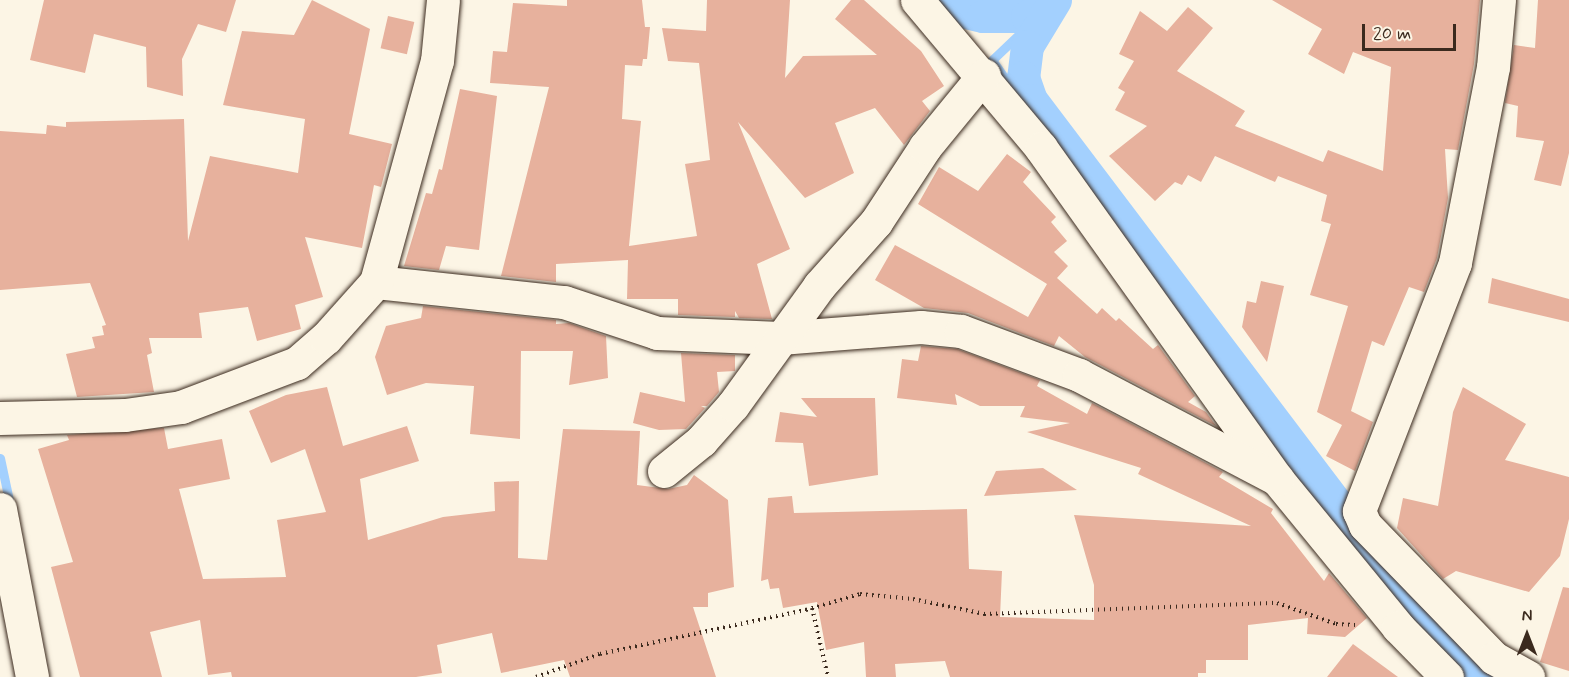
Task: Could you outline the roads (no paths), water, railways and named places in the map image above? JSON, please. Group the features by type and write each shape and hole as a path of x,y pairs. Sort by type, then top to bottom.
{"street":[{"path":"0,418 126,415 181,407 297,363 376,282 437,62 443,0"},
{"path":"918,0 984,75 1041,148 1277,478 1398,627 1447,677"},
{"path":"1499,0 1493,67 1455,264 1359,511 1365,525 1494,658 1528,677"},
{"path":"664,471 701,441 733,405 819,286 876,222 925,147 984,75"},
{"path":"376,282 564,302 657,333 780,338 921,327 961,331 1079,375 1277,478"},
{"path":"0,509 32,677"}],"waterway":[{"path":"941,0 948,8 983,16 1027,16 1049,6"},
{"path":"1055,0 1027,46 1023,77 1031,100 1413,605 1482,677"},
{"path":"1018,97 992,60 1049,6"},
{"path":"1210,357 1346,535 1472,677"},
{"path":"0,458 10,505"}]}
